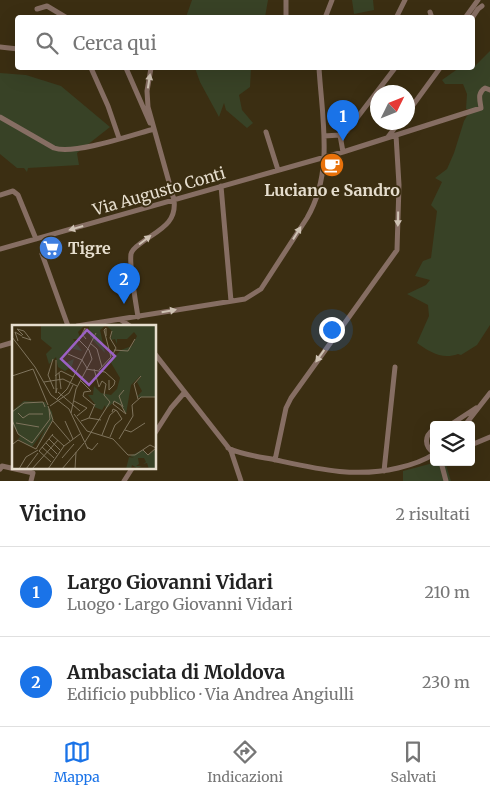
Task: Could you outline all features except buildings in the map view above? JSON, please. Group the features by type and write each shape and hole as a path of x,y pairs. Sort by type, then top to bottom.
{"street":[{"path":"286,0 286,15"},
{"path":"326,15 332,0"},
{"path":"398,15 405,0"},
{"path":"467,15 478,0"},
{"path":"37,10 47,6 62,15"},
{"path":"474,15 482,6"},
{"path":"0,47 15,49"},
{"path":"92,70 108,106 119,138"},
{"path":"127,70 144,114 154,129"},
{"path":"138,316 131,262 132,252 170,221 174,212 174,200 147,103 151,70"},
{"path":"84,325 248,298 264,286 314,206 320,187 325,156 319,70"},
{"path":"324,136 345,133 394,70"},
{"path":"415,102 439,70"},
{"path":"340,135 343,152 482,108 479,97 480,93 484,89 490,90"},
{"path":"0,117 59,149 91,146 154,129"},
{"path":"388,137 394,130"},
{"path":"266,132 278,170"},
{"path":"275,460 286,408 291,398 397,250 398,185 396,135"},
{"name":"Via Augusto Conti","path":"0,249 343,152"},
{"path":"221,186 231,301"},
{"path":"0,195 13,192 16,194 36,239"},
{"path":"42,254 68,325"},
{"path":"121,320 128,325"},
{"path":"156,355 228,448 234,457 241,481"},
{"path":"384,471 395,367"},
{"path":"156,431 171,408 184,393"},
{"path":"468,421 490,393"},
{"path":"456,421 482,403"},
{"path":"430,432 426,441 430,450"},
{"path":"475,443 490,437"},
{"path":"228,448 236,452 341,473 384,471 422,462 430,457"},
{"path":"441,466 446,481"},
{"path":"1,467 33,473 31,481"},
{"path":"124,481 132,468"}],"green space":[{"path":"192,0 268,0 265,15 187,15"},
{"path":"352,0 373,0 374,10 354,14"},
{"path":"490,51 490,325 477,345 461,355 441,356 417,343 429,316 428,305 407,294 426,285 430,280 415,276 423,261 431,258 437,211 431,205 442,182 435,178 447,169 464,121 471,109 466,109 467,94 463,84 445,84 442,80 456,70 475,70 475,66"},
{"path":"196,70 251,70 250,87 239,95 242,110 253,123 247,128 226,110 224,103 219,117"},
{"path":"0,73 26,75 61,86 110,127 77,153 79,165 28,168 27,172 24,168 17,168 0,154"},
{"path":"430,464 430,466 446,466 451,481 403,481 403,471"}],"place":[{"name":"Largo Giovanni Vidari","path":"343,141"},
{"name":"Luciano e Sandro","path":"332,165"},
{"name":"Tigre","path":"51,248"},
{"name":"Ambasciata di Moldova","path":"124,304"}]}
